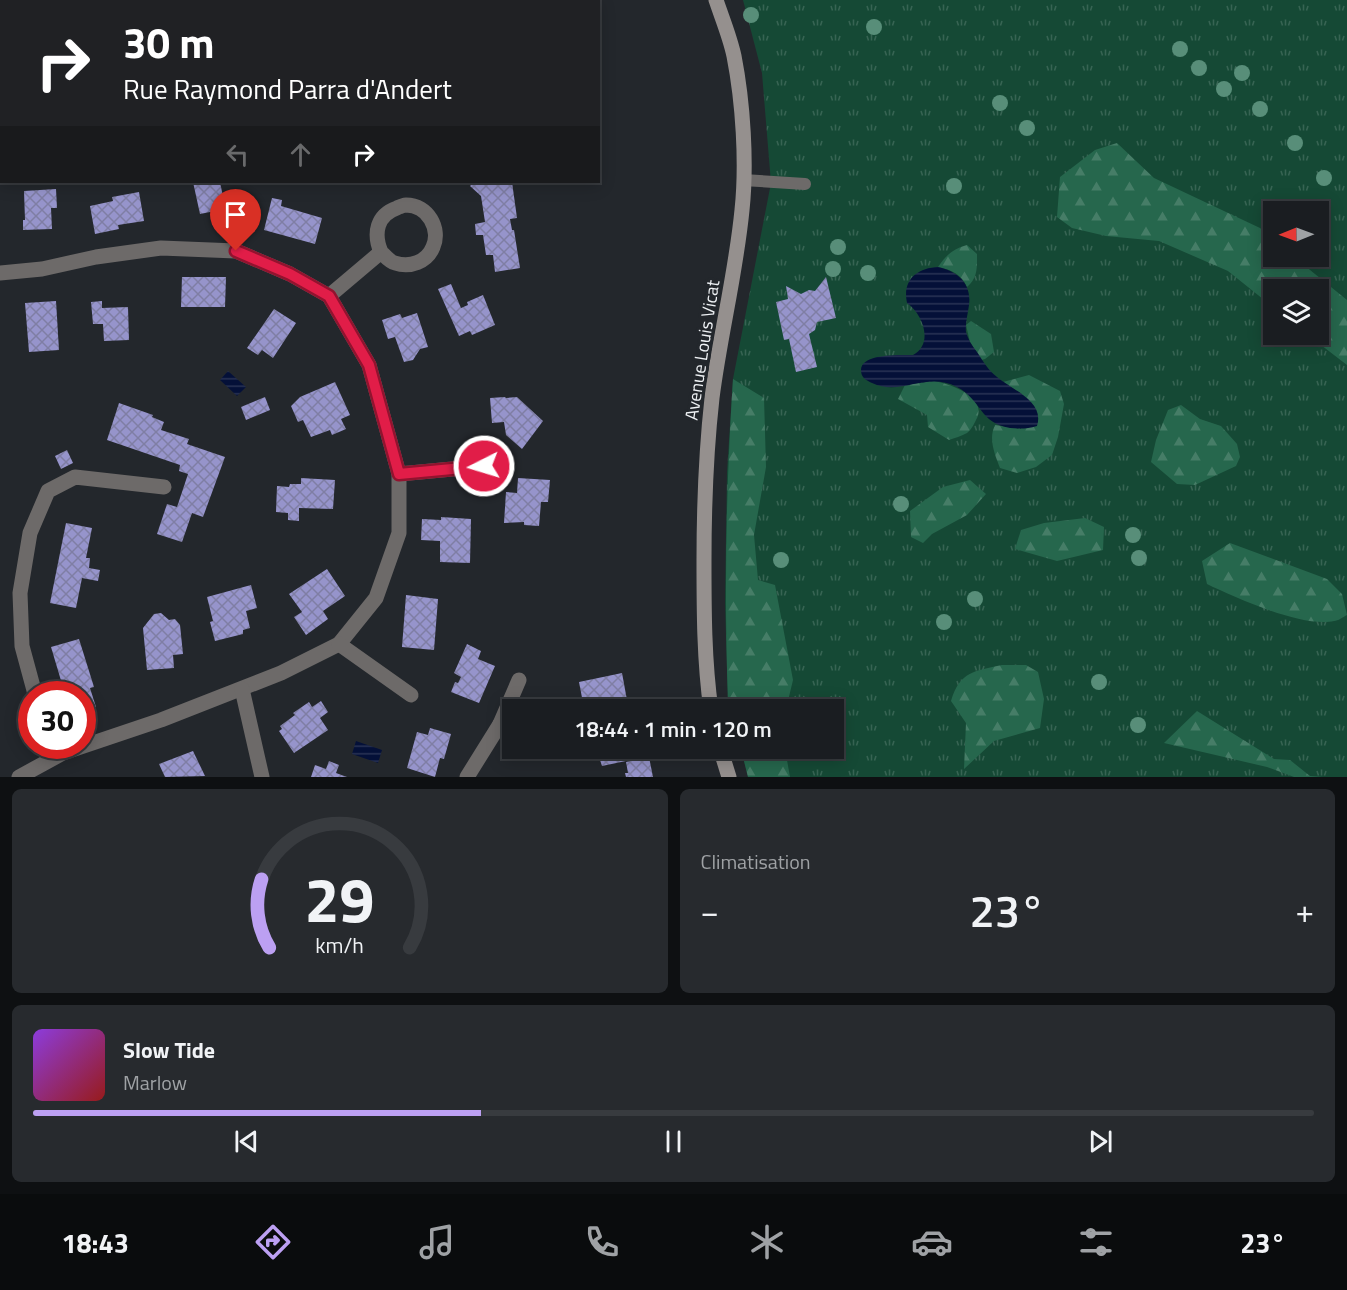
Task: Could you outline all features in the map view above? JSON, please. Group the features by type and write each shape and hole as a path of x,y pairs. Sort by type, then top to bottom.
{"main road":[{"name":"Avenue Louis Vicat","path":"710,699 704,599 704,502 712,396 738,245 743,180 741,112 733,55 716,0"},
{"path":"716,759 718,777"},
{"path":"723,759 729,777"}],"street":[{"path":"406,205 422,209 434,222 436,240 430,255 411,266 393,263 381,252 376,241 378,225 387,211 406,205"},
{"path":"0,273 42,269 96,257 161,248 236,251 290,274 329,296 369,365 399,474 399,533 384,576 376,598 339,644 281,673 161,720 96,739"},
{"path":"329,296 381,252"},
{"path":"399,474 484,466"},
{"path":"31,681 22,646 21,594 30,533 48,491 75,477 164,487"},
{"path":"339,644 411,695"},
{"path":"514,699 519,680"},
{"path":"242,688 262,777"},
{"path":"467,777 502,733"},
{"path":"19,777 46,759"}],"lane":[{"path":"743,180 805,184"}],"green space":[{"path":"743,0 1347,0 1347,777 748,777 744,759 844,759 844,699 728,699 725,603 727,472 733,379 771,183 762,73"},
{"path":"1117,143 1154,178 1260,228 1263,231 1263,267 1306,267 1321,279 1263,279 1263,299 1228,271 1159,241 1106,236 1072,228 1057,217 1060,177 1095,150"},
{"path":"967,245 977,254 977,268 971,284 967,287 955,273 938,267 950,253"},
{"path":"1329,285 1347,300 1347,365 1321,345 1329,345"},
{"path":"971,321 991,334 994,352 985,359 981,360 970,342 966,325"},
{"path":"1029,375 1060,391 1064,404 1052,455 1036,467 1017,473 1000,468 992,436 995,425 1021,429 1022,394 1003,382"},
{"path":"733,379 764,398 766,467 754,535 758,580 775,585 793,680 788,699 728,699 726,540"},
{"path":"934,381 959,389 974,400 978,406 979,414 967,433 949,440 928,427 927,415 898,399 905,385"},
{"path":"1181,405 1200,419 1221,426 1237,444 1240,457 1236,466 1195,485 1177,484 1151,462 1156,440 1168,410"},
{"path":"970,480 986,494 967,515 932,534 923,543 911,537 910,511 943,487"},
{"path":"1085,518 1104,527 1103,550 1057,561 1015,549 1021,530 1044,523"},
{"path":"1230,543 1327,579 1342,594 1347,615 1336,621 1305,620 1270,610 1207,584 1202,561"},
{"path":"1002,665 1026,665 1038,672 1044,699 1040,728 994,741 964,769 966,723 951,701 964,678 976,671"},
{"path":"1197,711 1274,759 1290,760 1310,776 1323,777 1294,777 1267,767 1164,743"},
{"path":"744,759 787,759 790,777 748,777"}],"water":[{"path":"938,267 957,275 966,284 969,305 966,332 969,340 991,371 1032,403 1038,417 1037,426 1020,429 1000,425 986,416 965,392 945,383 924,382 883,387 863,377 861,370 867,360 891,355 913,355 919,350 925,337 924,329 918,314 907,303 907,288 909,282 918,273"},
{"path":"228,371 246,387 237,396 220,380"},
{"path":"356,741 382,750 378,763 352,754"}],"building":[{"path":"193,183 220,183 226,211 200,214"},
{"path":"473,183 512,183 517,218 510,219 520,268 495,272 493,255 486,255 483,235 476,235 475,224 485,222 481,196 470,186"},
{"path":"56,189 57,208 51,208 52,229 23,230 24,191"},
{"path":"139,192 144,221 118,225 119,229 95,234 90,206 113,201 112,197"},
{"path":"272,198 282,200 281,206 322,218 315,244 264,230"},
{"path":"182,277 226,277 225,307 181,307"},
{"path":"826,277 836,318 817,322 815,330 809,334 817,367 796,372 789,339 784,340 776,302 788,299 786,286 801,294 809,290 815,291"},
{"path":"451,284 461,308 468,305 467,302 483,295 495,325 472,335 470,331 459,336 438,289"},
{"path":"56,301 59,350 29,352 25,303"},
{"path":"102,301 102,308 128,307 129,340 104,341 103,324 93,324 91,302"},
{"path":"274,309 296,323 273,358 262,350 258,355 247,348"},
{"path":"417,313 428,347 420,349 413,360 404,362 395,337 388,339 382,320 400,314 402,318"},
{"path":"335,382 350,415 341,419 346,429 332,435 330,430 311,437 303,420 298,422 291,406 300,397"},
{"path":"265,397 270,410 246,420 241,407"},
{"path":"517,397 543,421 522,449 506,435 504,422 492,423 490,398"},
{"path":"119,403 153,415 152,417 164,422 161,430 189,439 187,444 225,457 203,517 192,513 182,542 157,534 167,504 177,507 188,474 179,471 180,465 107,440"},
{"path":"67,450 73,463 61,469 55,456"},
{"path":"301,478 335,480 333,509 299,508 299,521 288,520 288,513 276,512 277,486 289,487 290,484 301,484"},
{"path":"518,478 550,480 548,502 541,502 539,526 524,525 524,522 504,523 506,492 517,493"},
{"path":"441,517 471,519 470,563 440,562 440,541 421,540 422,519 441,520"},
{"path":"66,523 92,528 86,558 90,558 89,568 100,570 98,581 82,578 76,608 50,603"},
{"path":"327,569 345,596 323,611 328,619 306,635 294,617 302,612 289,594"},
{"path":"251,585 257,608 246,611 250,628 243,630 243,634 215,641 207,597"},
{"path":"406,595 438,599 434,650 402,647"},
{"path":"161,613 169,620 175,619 180,625 183,654 173,655 174,668 147,670 143,628 154,614"},
{"path":"79,639 92,681 61,681 51,647"},
{"path":"467,644 481,651 478,659 495,666 479,703 451,692 455,682 458,683 461,677 454,673"},
{"path":"622,673 627,699 582,699 579,682"},
{"path":"321,701 328,712 320,718 328,730 294,753 279,731 282,729 280,726 309,702 312,707"},
{"path":"430,728 451,734 444,759 440,758 435,777 407,768 417,732 428,735"},
{"path":"193,751 205,776 165,777 159,764"},
{"path":"600,759 626,759 626,761 602,766"},
{"path":"649,759 653,777 626,777 625,773 628,773 626,762"},
{"path":"329,761 339,765 336,773 347,777 311,777 315,765 326,769"}],"route":[{"path":"236,251 290,274 329,296 369,365 399,474 484,466"}]}
